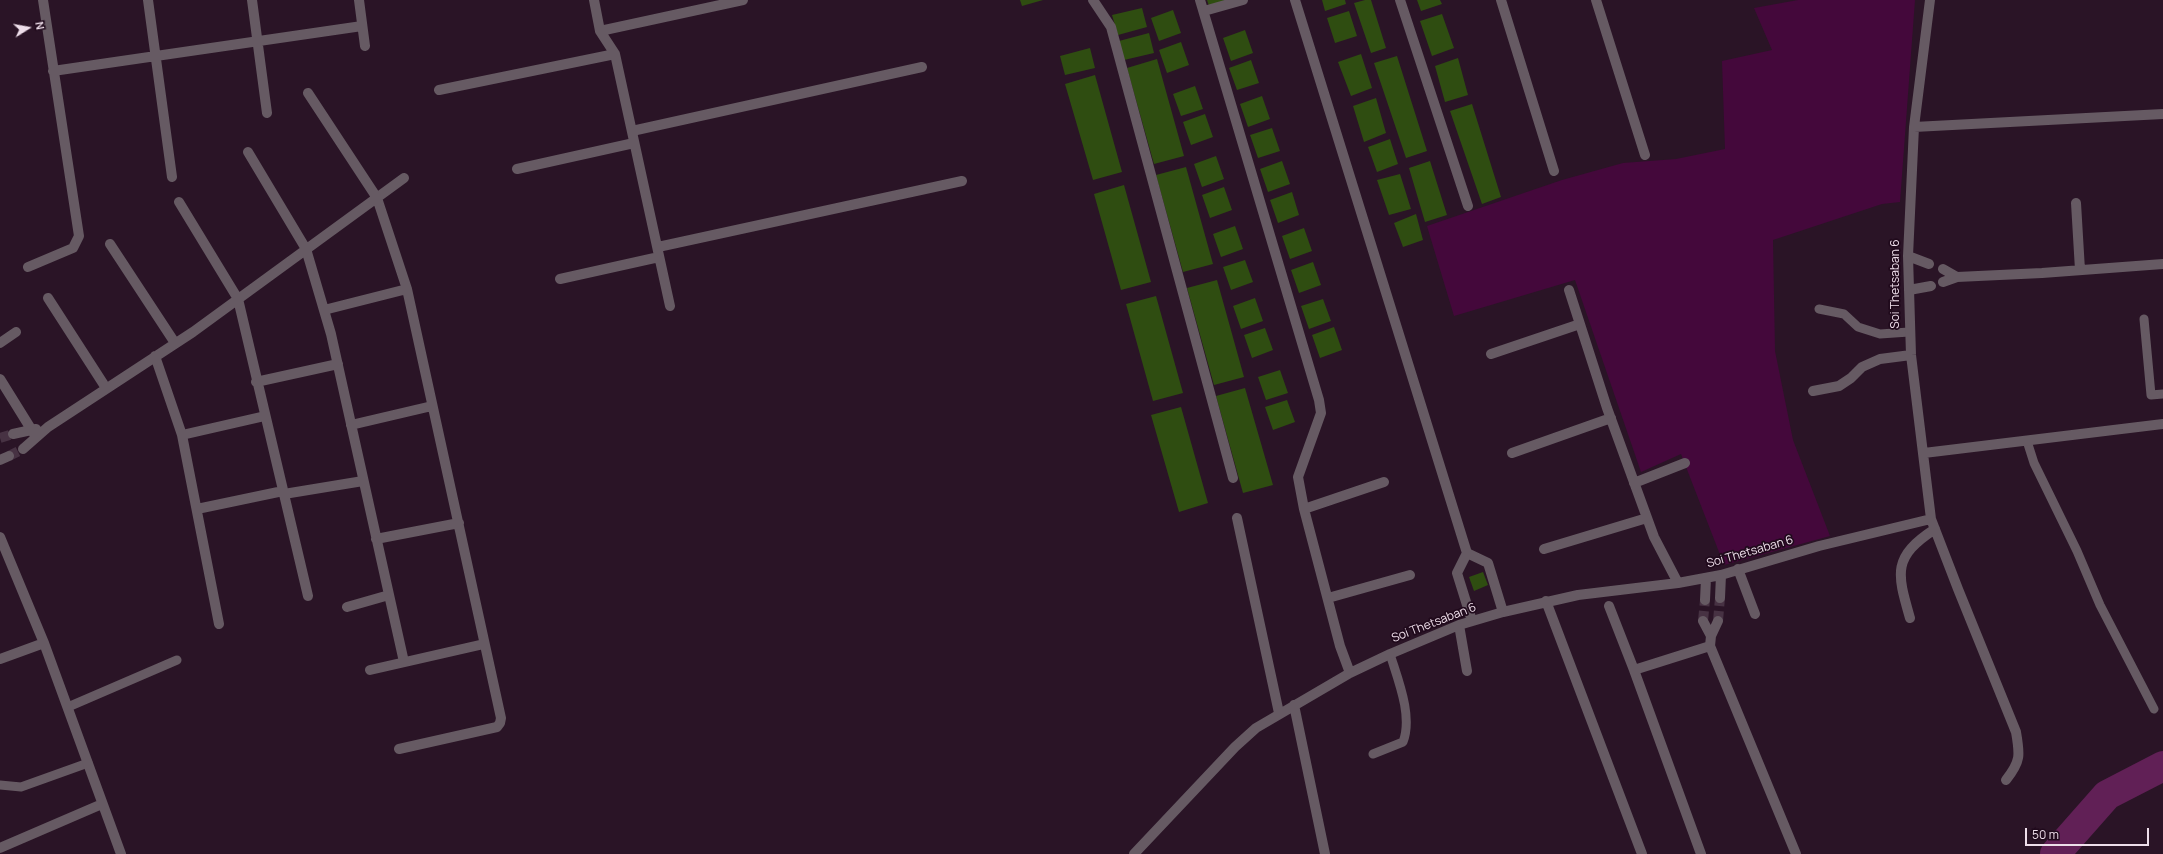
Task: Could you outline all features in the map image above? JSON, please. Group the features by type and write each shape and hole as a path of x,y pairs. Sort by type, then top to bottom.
{"street":[{"path":"28,267 73,248 79,236 43,0"},
{"path":"148,0 172,177"},
{"path":"252,0 267,112"},
{"path":"359,0 365,46"},
{"path":"594,0 600,31 615,54 670,306"},
{"path":"600,31 743,0"},
{"path":"1093,0 1111,27 1233,478"},
{"path":"1200,0 1319,400 1321,413 1298,478 1304,509 1350,673"},
{"path":"1204,11 1243,0"},
{"path":"1295,0 1467,553 1457,573 1472,621"},
{"path":"1400,0 1468,206"},
{"path":"1501,0 1554,171"},
{"path":"1596,0 1645,155"},
{"name":"Soi Thetsaban 6","path":"1134,854 1235,747 1256,728 1279,713 1350,673 1390,654 1459,625 1546,601 1578,595 1678,583 1721,575 1819,546 1931,519 1911,355 1909,332 1908,256 1914,127 1930,0"},
{"path":"53,71 362,26"},
{"path":"439,90 615,54"},
{"path":"632,132 922,68"},
{"path":"308,93 377,198 407,289 459,523 500,723 497,727 399,749"},
{"path":"1914,127 2163,114"},
{"path":"517,169 634,143"},
{"path":"248,152 306,249 338,364 404,662"},
{"path":"13,434 34,434 48,427 175,343 238,299 404,178"},
{"path":"560,279 659,252 962,181"},
{"path":"178,202 238,299 256,382 308,596"},
{"path":"2076,203 2080,270"},
{"path":"110,244 175,343"},
{"path":"1908,256 1929,264"},
{"path":"1943,282 1957,277 2163,264"},
{"path":"1943,269 1957,277"},
{"path":"1909,290 1930,286"},
{"path":"324,310 407,289"},
{"path":"1569,290 1611,418 1654,537 1678,583"},
{"path":"48,298 106,388"},
{"path":"1491,354 1580,324"},
{"path":"0,343 16,332"},
{"path":"1813,391 1839,386 1851,378 1862,367 1880,359 1911,355"},
{"path":"155,356 182,435 219,624"},
{"path":"256,382 338,364"},
{"path":"0,379 34,434"},
{"path":"351,425 432,406"},
{"path":"182,435 265,416"},
{"path":"1512,452 1611,418"},
{"path":"1924,453 2162,426"},
{"path":"23,449 34,434"},
{"path":"1634,483 1685,463"},
{"path":"197,509 283,493 363,481"},
{"path":"1304,509 1384,482"},
{"path":"1237,518 1279,713"},
{"path":"1544,549 1647,518"},
{"path":"1931,519 2016,732 2020,754 2016,767 2006,780"},
{"path":"376,539 459,523"},
{"path":"1910,618 1902,591 1900,566 1909,550 1935,529"},
{"path":"0,537 44,643 120,854"},
{"path":"1467,553 1488,563 1503,612"},
{"path":"1738,569 1754,614"},
{"path":"1328,598 1410,575"},
{"path":"1720,598 1721,575"},
{"path":"1705,600 1706,578"},
{"path":"347,607 389,595"},
{"path":"1546,601 1642,854"},
{"path":"1609,606 1701,854"},
{"path":"1634,670 1710,641 1718,620"},
{"path":"1703,621 1796,854"},
{"path":"1459,625 1467,671"},
{"path":"0,659 44,643"},
{"path":"370,670 484,644"},
{"path":"1294,705 1325,854"},
{"path":"0,848 102,804"}],"lane":[{"path":"1819,309 1844,314 1858,327 1880,334 1909,332"},
{"path":"2144,319 2151,395 2163,394"},
{"path":"2026,441 2034,463 2077,551 2100,605 2154,708"},
{"path":"1373,754 1403,742 1406,733 1403,705 1390,654"},
{"path":"68,707 177,660"},
{"path":"0,785 21,787 88,763"}],"shaded area":[{"path":"1798,0 1915,0 1900,202 1882,204 1773,240 1775,351 1793,440 1830,536 1724,565 1681,454 1641,472 1575,280 1454,316 1427,226 1562,180 1623,163 1676,159 1725,149 1722,61 1772,50 1754,8"}],"building":[{"path":"1020,0 1043,0 1022,6"},
{"path":"1207,0 1227,0 1209,6"},
{"path":"1322,0 1345,0 1346,4 1325,11"},
{"path":"1371,0 1386,48 1371,53 1354,3"},
{"path":"1417,0 1440,0 1442,4 1421,11"},
{"path":"1142,8 1147,27 1118,35 1112,15"},
{"path":"1173,10 1181,33 1159,41 1151,18"},
{"path":"1349,11 1357,36 1335,43 1327,18"},
{"path":"1442,14 1454,48 1432,56 1420,21"},
{"path":"1245,30 1253,53 1231,61 1223,38"},
{"path":"1149,33 1154,53 1124,60 1119,41"},
{"path":"1181,42 1189,65 1167,73 1159,50"},
{"path":"1090,48 1095,68 1065,75 1060,56"},
{"path":"1361,54 1372,88 1351,96 1338,62"},
{"path":"1397,56 1427,151 1406,158 1374,63"},
{"path":"1458,58 1468,95 1445,102 1435,66"},
{"path":"1157,59 1184,156 1154,164 1127,68"},
{"path":"1251,60 1259,83 1237,90 1229,68"},
{"path":"1095,75 1122,172 1093,180 1065,84"},
{"path":"1195,86 1203,109 1181,116 1173,94"},
{"path":"1262,96 1270,119 1248,127 1240,104"},
{"path":"1376,98 1386,133 1364,142 1353,106"},
{"path":"1472,104 1501,197 1482,204 1450,111"},
{"path":"1205,114 1213,137 1191,145 1183,122"},
{"path":"1272,128 1280,151 1258,158 1250,135"},
{"path":"1390,139 1398,164 1377,172 1368,147"},
{"path":"1216,156 1224,179 1202,187 1194,164"},
{"path":"1282,161 1290,184 1268,192 1260,169"},
{"path":"1430,161 1447,215 1425,222 1409,168"},
{"path":"1186,167 1213,264 1183,272 1156,175"},
{"path":"1400,174 1411,209 1389,215 1377,180"},
{"path":"1124,185 1151,282 1121,290 1094,194"},
{"path":"1224,187 1232,210 1210,218 1202,195"},
{"path":"1292,192 1299,215 1278,223 1270,200"},
{"path":"1416,214 1423,240 1403,247 1394,223"},
{"path":"1235,226 1243,249 1221,257 1213,234"},
{"path":"1304,228 1312,251 1290,259 1282,236"},
{"path":"1245,260 1253,282 1231,290 1223,267"},
{"path":"1313,262 1321,285 1299,293 1291,270"},
{"path":"1217,280 1244,377 1214,385 1187,288"},
{"path":"1156,296 1183,393 1153,401 1126,304"},
{"path":"1255,298 1263,321 1241,329 1233,306"},
{"path":"1323,299 1331,321 1309,329 1301,306"},
{"path":"1334,327 1342,350 1320,358 1312,335"},
{"path":"1265,328 1273,350 1252,358 1244,335"},
{"path":"1280,370 1288,393 1266,400 1258,377"},
{"path":"1245,388 1273,485 1243,493 1216,396"},
{"path":"1287,400 1295,422 1273,430 1265,407"},
{"path":"1181,407 1208,503 1179,512 1151,415"},
{"path":"1483,572 1488,585 1474,591 1469,577"}],"waterway":[{"path":"2055,854 2107,795 2163,766"}],"tunnel":[{"path":"0,438 13,434"},
{"path":"9,456 23,449"},
{"path":"1718,621 1720,598"},
{"path":"1703,621 1705,600"}]}
